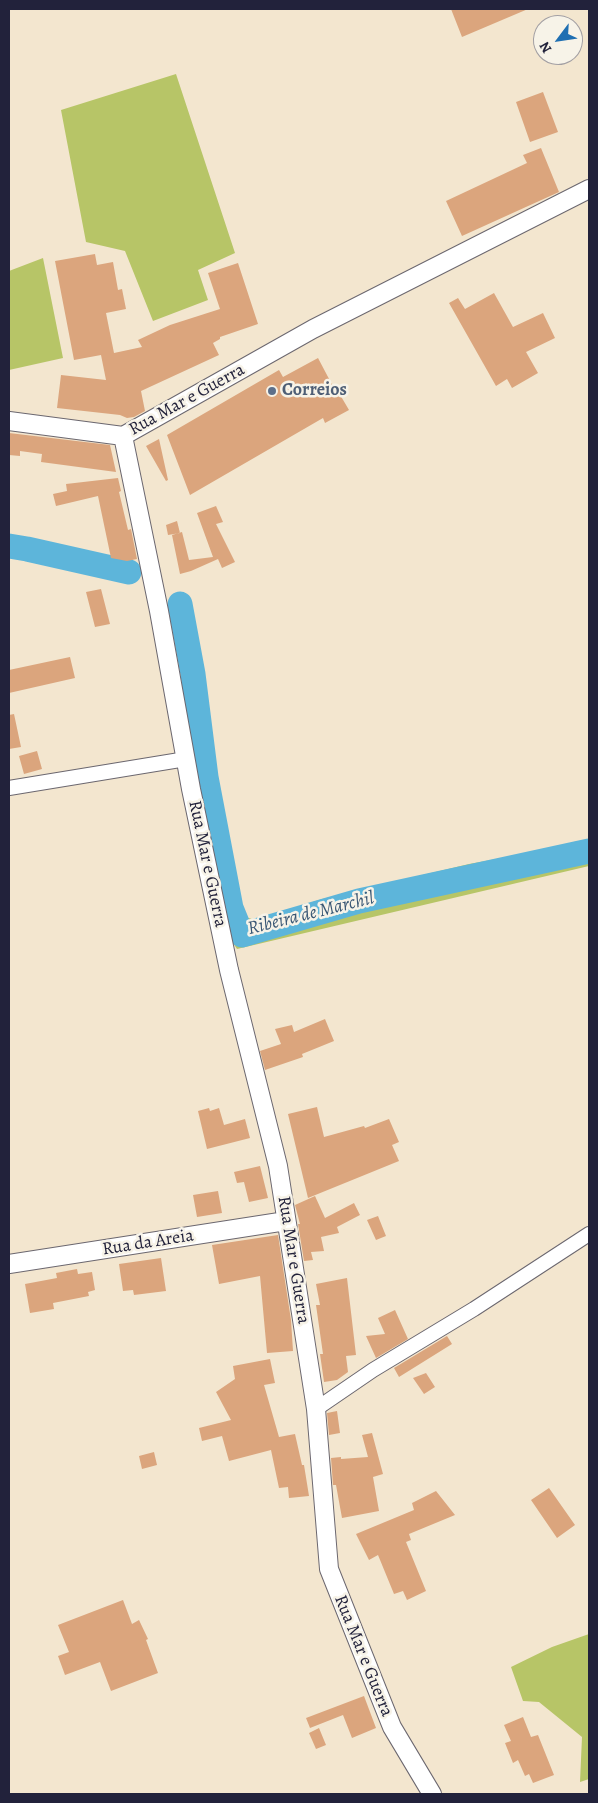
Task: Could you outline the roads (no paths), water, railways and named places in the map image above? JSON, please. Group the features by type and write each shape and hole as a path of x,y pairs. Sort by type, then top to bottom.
{"street":[{"name":"Rua Mar e Guerra","path":"432,1794 392,1727 329,1569 316,1408 278,1166 229,970 123,436 313,329 589,189"},
{"path":"9,421 123,436"},
{"path":"9,788 186,759"},
{"name":"Rua da Areia","path":"9,1264 286,1221"},
{"path":"316,1408 372,1370 474,1308 589,1234"}],"waterway":[{"path":"9,546 129,572"},
{"name":"Ribeira de Marchil","path":"180,604 193,674 206,777 231,908 242,935 359,901 589,851"}],"place":[{"name":"Correios","path":"272,391"}]}
